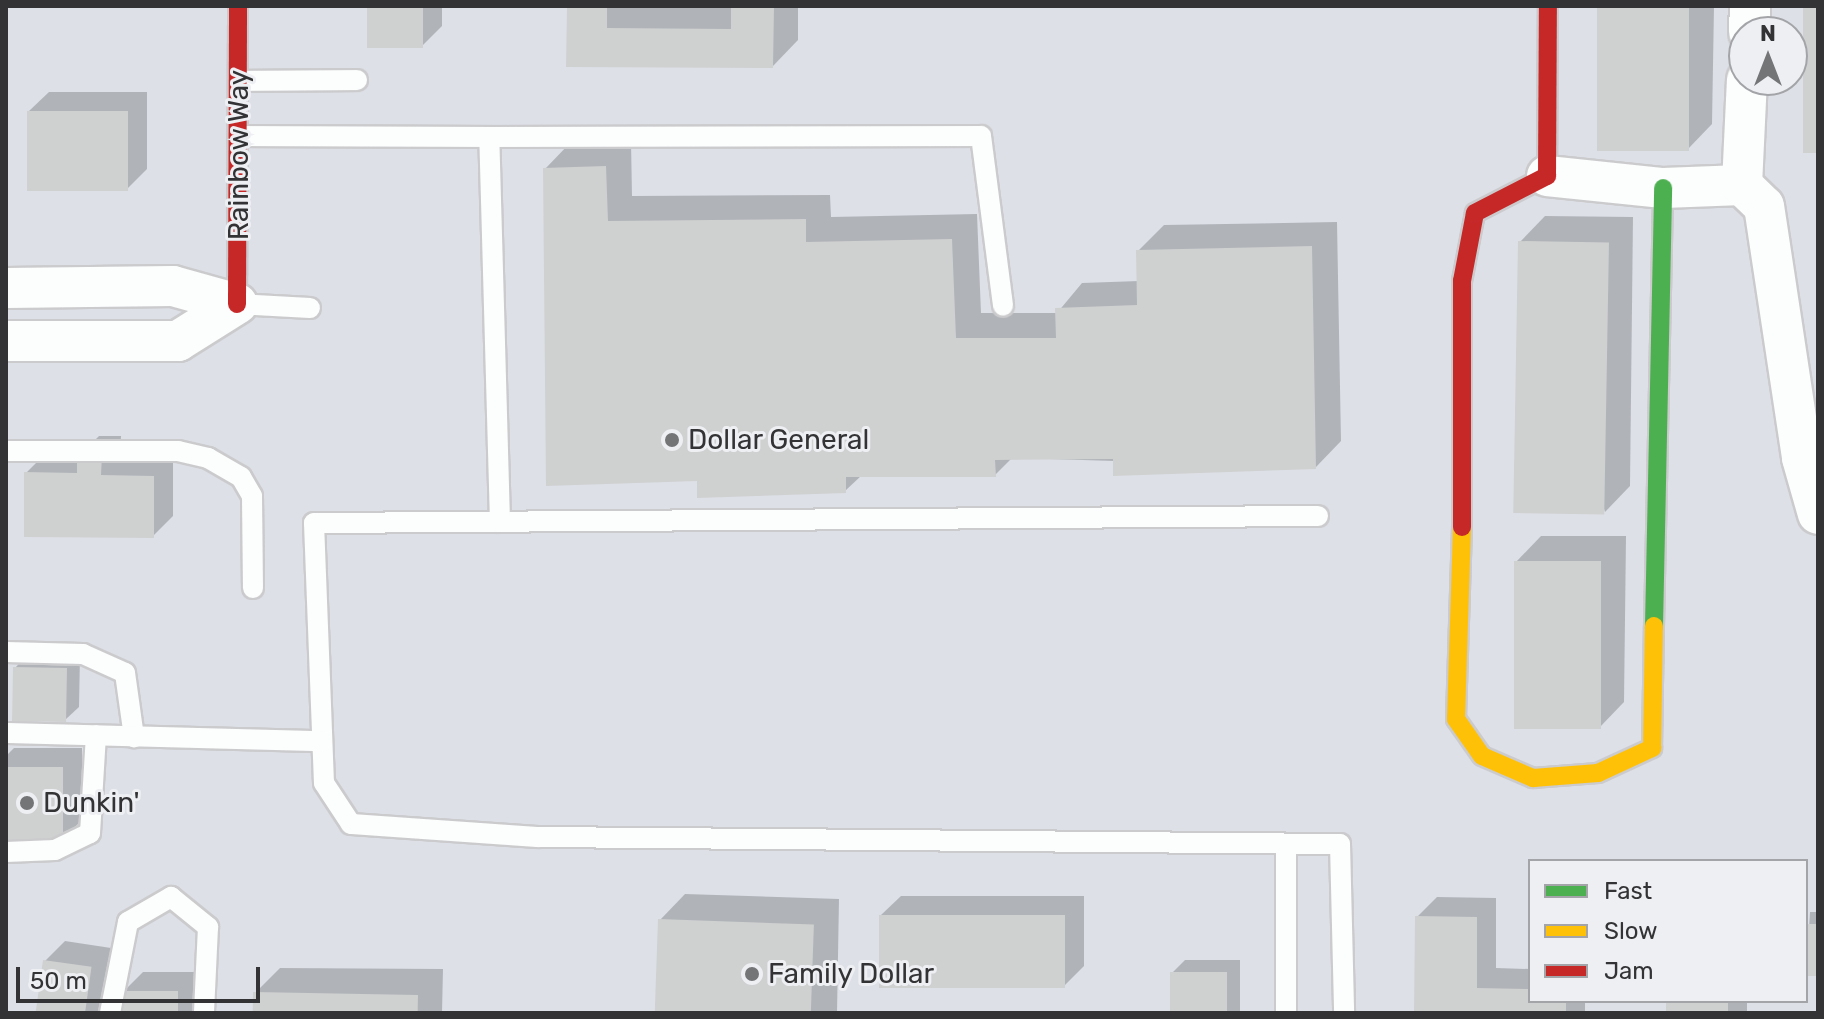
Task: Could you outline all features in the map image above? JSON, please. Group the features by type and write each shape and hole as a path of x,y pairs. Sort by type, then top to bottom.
{"street":[{"name":"Rainbow Way","path":"237,304 240,136 238,6"},
{"path":"1547,176 1548,6"},
{"path":"1742,185 1746,96"},
{"path":"1663,188 1652,748 1598,773 1533,778 1482,756 1456,719 1465,418 1462,281 1475,213 1547,176 1663,188 1742,185 1764,206 1802,458 1818,514"},
{"path":"6,288 173,286 237,304"},
{"path":"6,341 178,341 237,304"}],"lane":[{"path":"239,81 357,80"},
{"path":"240,136 981,136 1003,306"},
{"path":"489,137 500,522"},
{"path":"237,304 310,308"},
{"path":"6,451 178,451 208,458 241,477 252,496 253,588"},
{"path":"1318,516 314,523 324,783 351,824 568,838 1340,844 1344,1013"},
{"path":"6,652 83,654 125,673 134,737"},
{"path":"6,733 322,741"},
{"path":"6,852 55,850 90,833 96,735"},
{"path":"1286,844 1286,1013"},
{"path":"110,1013 128,922 171,897 208,927 204,1013"}],"shaded area":[{"path":"6,6 1818,6 1818,1013 6,1013"}],"building":[{"path":"367,6 423,6 423,48 367,48"},
{"path":"567,6 607,6 607,28 731,29 731,6 774,6 773,68 566,67"},
{"path":"1597,6 1689,6 1689,151 1597,151"},
{"path":"1803,6 1818,6 1818,153 1803,153 1803,96 1808,96 1808,16 1803,16"},
{"path":"27,111 128,111 128,191 27,191"},
{"path":"606,166 608,221 806,219 806,242 952,239 956,338 1056,338 1055,308 1137,305 1136,250 1312,246 1316,469 1113,476 1113,459 995,460 996,477 846,477 846,493 697,498 697,481 546,486 543,168"},
{"path":"1518,241 1609,243 1604,515 1513,513"},
{"path":"77,455 102,455 101,475 154,476 154,538 24,537 24,472 77,473"},
{"path":"1514,561 1601,561 1601,729 1514,729"},
{"path":"13,667 67,668 66,722 12,721"},
{"path":"6,767 63,767 63,842 6,842"},
{"path":"879,915 1065,915 1065,988 879,988"},
{"path":"1415,916 1477,917 1477,988 1528,989 1528,1003 1566,1003 1566,1013 1414,1013"},
{"path":"658,919 814,924 811,1013 655,1013"},
{"path":"1808,924 1818,924 1818,976 1808,976"},
{"path":"43,960 92,967 85,1013 36,1012"},
{"path":"1170,972 1227,972 1227,1013 1170,1013"},
{"path":"121,991 178,991 178,1013 121,1013"},
{"path":"253,992 418,995 418,1013 253,1013"},
{"path":"1666,1003 1728,1003 1728,1013 1666,1013"}],"traffic: fast":[{"path":"1654,626 1663,188"}],"traffic: slow":[{"path":"1462,527 1456,719 1482,756 1533,778 1598,773 1652,748 1654,626"}],"traffic: jam":[{"path":"237,304 238,6"},
{"path":"1462,527 1462,281 1475,213 1547,176 1548,6"}],"place":[{"name":"Dollar General","path":"672,440"},
{"name":"Dunkin'","path":"27,803"},
{"name":"Family Dollar","path":"752,974"}]}
